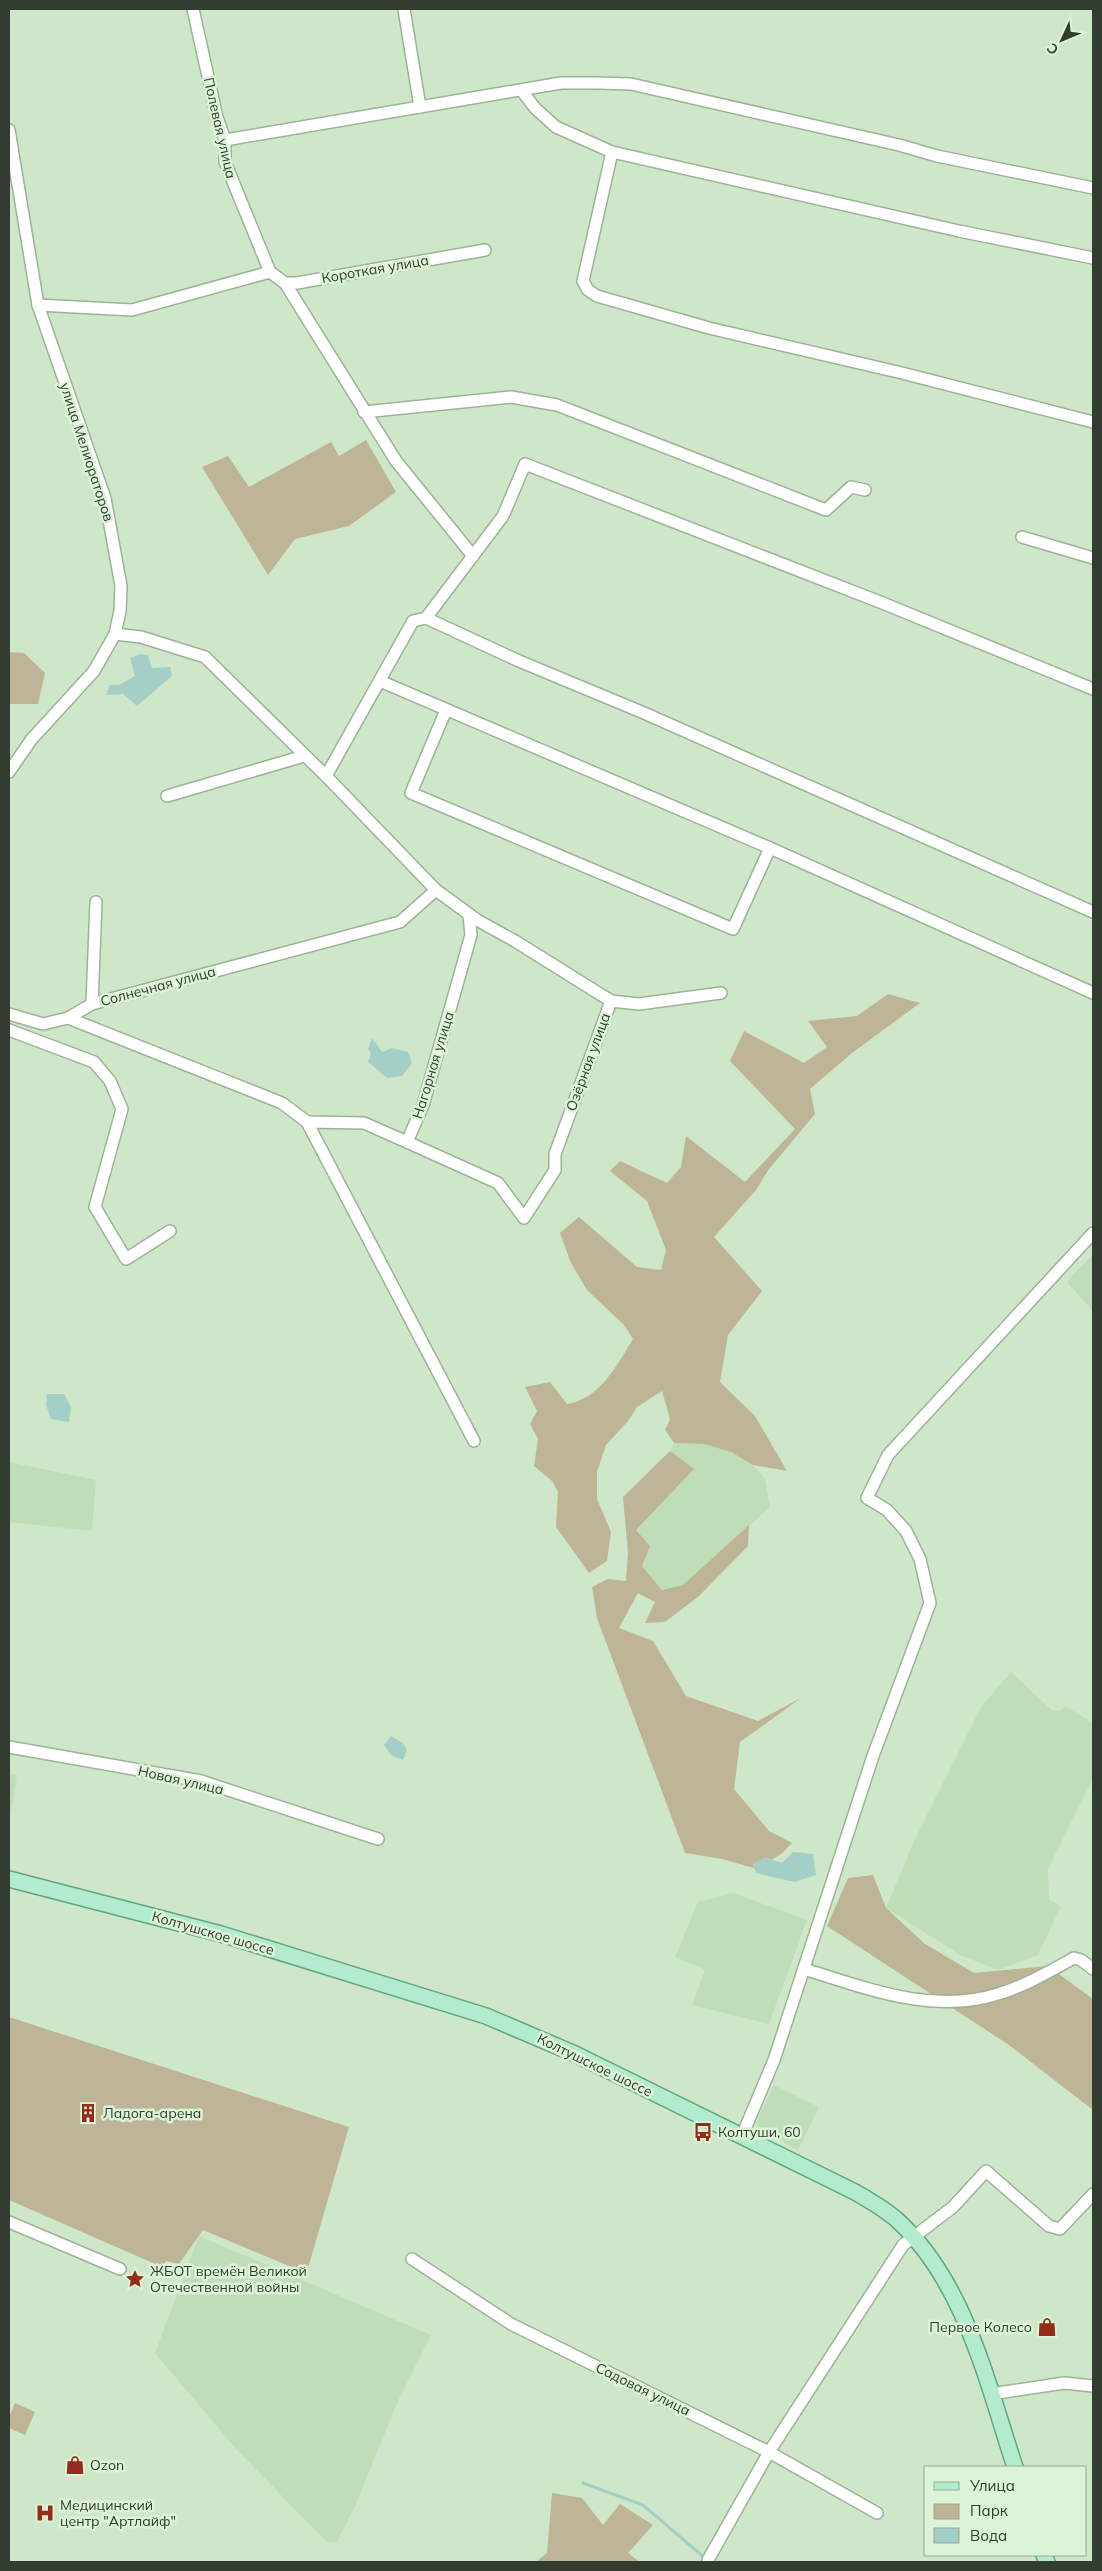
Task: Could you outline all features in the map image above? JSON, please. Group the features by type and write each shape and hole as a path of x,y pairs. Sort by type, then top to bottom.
{"main road":[{"name":"Колтушское шоссе","path":"9,1878 221,1934 486,2016 576,2054 869,2200 896,2220 913,2238 952,2294 991,2394 1015,2466"}],"street":[{"name":"Полевая улица","path":"193,9 217,117 226,140 225,162 270,272"},
{"path":"404,9 420,106"},
{"path":"226,140 420,106 561,84 631,84 899,145 937,156 1093,188"},
{"path":"522,91 535,108 556,127 612,152 959,231 1093,258"},
{"name":"улица Мелиораторов","path":"9,130 38,305 88,446 111,524 121,586 120,611 115,634 94,671 31,740 9,772"},
{"path":"612,152 583,281 588,290 597,296 709,328 902,373 1093,422"},
{"name":"Короткая улица","path":"285,283 297,283 485,250"},
{"path":"38,305 132,310 270,272 285,283 396,461 473,556"},
{"path":"364,412 511,397 556,405 826,510 851,486 865,490"},
{"path":"426,618 502,516 525,464 880,602 1093,689"},
{"path":"1022,537 1093,558"},
{"path":"326,776 413,621 426,618 519,661 644,714 1093,912"},
{"name":"Озёрная улица","path":"115,634 142,637 205,657 326,776 436,890 469,914 610,1001 555,1154 555,1170 524,1218 498,1182 407,1142"},
{"path":"380,681 770,848 1093,993"},
{"path":"446,710 411,793 733,929 770,848"},
{"path":"167,796 304,756"},
{"name":"Солнечная улица","path":"9,1014 43,1024 68,1018 92,1004 400,922 436,890"},
{"path":"92,1004 96,902"},
{"name":"Нагорная улица","path":"407,1142 423,1105 472,935 469,914"},
{"path":"610,1001 639,1004 721,992"},
{"path":"68,1018 282,1103 307,1122 474,1441"},
{"path":"9,1030 94,1062 110,1081 122,1109 95,1207 126,1259 170,1231"},
{"path":"307,1122 364,1123 407,1142"},
{"path":"742,2136 774,2060 874,1756 930,1603 920,1559 906,1531 887,1510 867,1498 888,1455 1093,1233"},
{"name":"Новая улица","path":"9,1747 201,1781 378,1839"},
{"path":"804,1969 911,2000 943,2002 978,2000 998,1994 1030,1982 1074,1958 1081,1960 1093,1969"},
{"path":"708,2560 769,2452 903,2245 953,2207 986,2171 1049,2226 1060,2229 1093,2194"},
{"path":"9,2222 120,2269"},
{"name":"Садовая улица","path":"412,2260 511,2324 769,2452 876,2514"},
{"path":"991,2394 1064,2383 1093,2386"}],"shaded area":[{"path":"1093,1254 1093,1311 1067,1282"},
{"path":"674,1443 704,1444 731,1452 753,1465 765,1479 770,1507 683,1585 662,1590 642,1566 635,1530 693,1470 670,1451"},
{"path":"9,1462 96,1480 92,1531 9,1522"},
{"path":"1011,1672 1053,1711 1060,1711 1065,1706 1093,1723 1093,1778 1048,1869 1049,1900 1061,1906 1038,1955 998,1970 960,1955 886,1908 914,1841 981,1707"},
{"path":"9,1773 17,1775 9,1823"},
{"path":"733,1893 807,1920 769,2024 692,2005 705,1970 675,1957 698,1902"},
{"path":"774,2085 819,2107 798,2150 760,2130 756,2123"},
{"path":"199,2236 431,2335 398,2401 356,2504 337,2542 327,2542 236,2449 155,2353"}],"green space":[{"path":"366,440 396,492 349,526 295,539 268,575 202,467 228,456 249,487 331,442 339,456"},
{"path":"9,652 24,653 45,673 38,704 9,704"},
{"path":"888,994 920,1003 852,1053 810,1089 815,1114 769,1169 756,1190 714,1237 762,1291 728,1335 720,1382 755,1416 787,1471 753,1465 731,1452 704,1444 674,1443 665,1430 670,1419 662,1391 637,1407 628,1421 606,1445 597,1472 597,1499 611,1532 607,1561 589,1573 556,1527 558,1492 552,1481 534,1466 538,1439 530,1424 537,1411 525,1387 550,1382 567,1404 579,1401 598,1388 614,1370 633,1339 624,1325 587,1290 571,1263 560,1233 579,1217 637,1267 661,1270 666,1250 647,1201 610,1171 620,1161 667,1183 681,1167 686,1136 745,1182 795,1129 730,1061 744,1031 804,1063 827,1047 808,1021 857,1016"},
{"path":"670,1451 694,1469 636,1530 650,1546 642,1566 662,1590 683,1585 749,1525 748,1546 699,1596 665,1622 645,1623 655,1602 638,1593 619,1628 653,1641 686,1696 758,1721 801,1698 740,1742 734,1789 769,1831 792,1843 781,1854 757,1869 722,1859 685,1853 597,1618 592,1587 608,1579 626,1581 628,1553 623,1497"},
{"path":"873,1875 886,1908 925,1944 974,1973 1048,1966 1093,1999 1093,2110 1009,2045 827,1926 848,1878"},
{"path":"9,2017 349,2127 308,2268 301,2271 203,2230 179,2264 166,2261 162,2267 9,2200"},
{"path":"15,2403 35,2412 25,2435 9,2428 9,2417"},
{"path":"552,2493 582,2498 603,2525 620,2504 653,2525 628,2553 640,2562 536,2562 547,2553"}],"water":[{"path":"140,654 148,655 152,668 170,667 172,676 137,706 123,694 106,695 110,685 119,685 135,676 130,658"},
{"path":"372,1038 382,1052 392,1048 408,1052 412,1063 402,1076 387,1078 368,1062 371,1054 368,1049"},
{"path":"47,1394 64,1394 71,1407 69,1422 51,1419 46,1405"},
{"path":"391,1736 403,1743 407,1750 403,1760 391,1755 384,1745"},
{"path":"793,1852 813,1854 816,1875 794,1882 756,1873 753,1864 765,1857 782,1863"}],"waterway":[{"path":"583,2483 643,2505 706,2559"}],"place":[{"name":"Ладога-арена","path":"88,2113"},
{"name":"Колтуши, 60","path":"703,2132"},
{"name":"ЖБОТ времён Великой Отечественной войны","path":"135,2279"},
{"name":"Первое Колесо","path":"1047,2327"},
{"name":"Ozon","path":"75,2465"},
{"name":"Медицинский центр \"Артлайф\"","path":"45,2513"}]}
